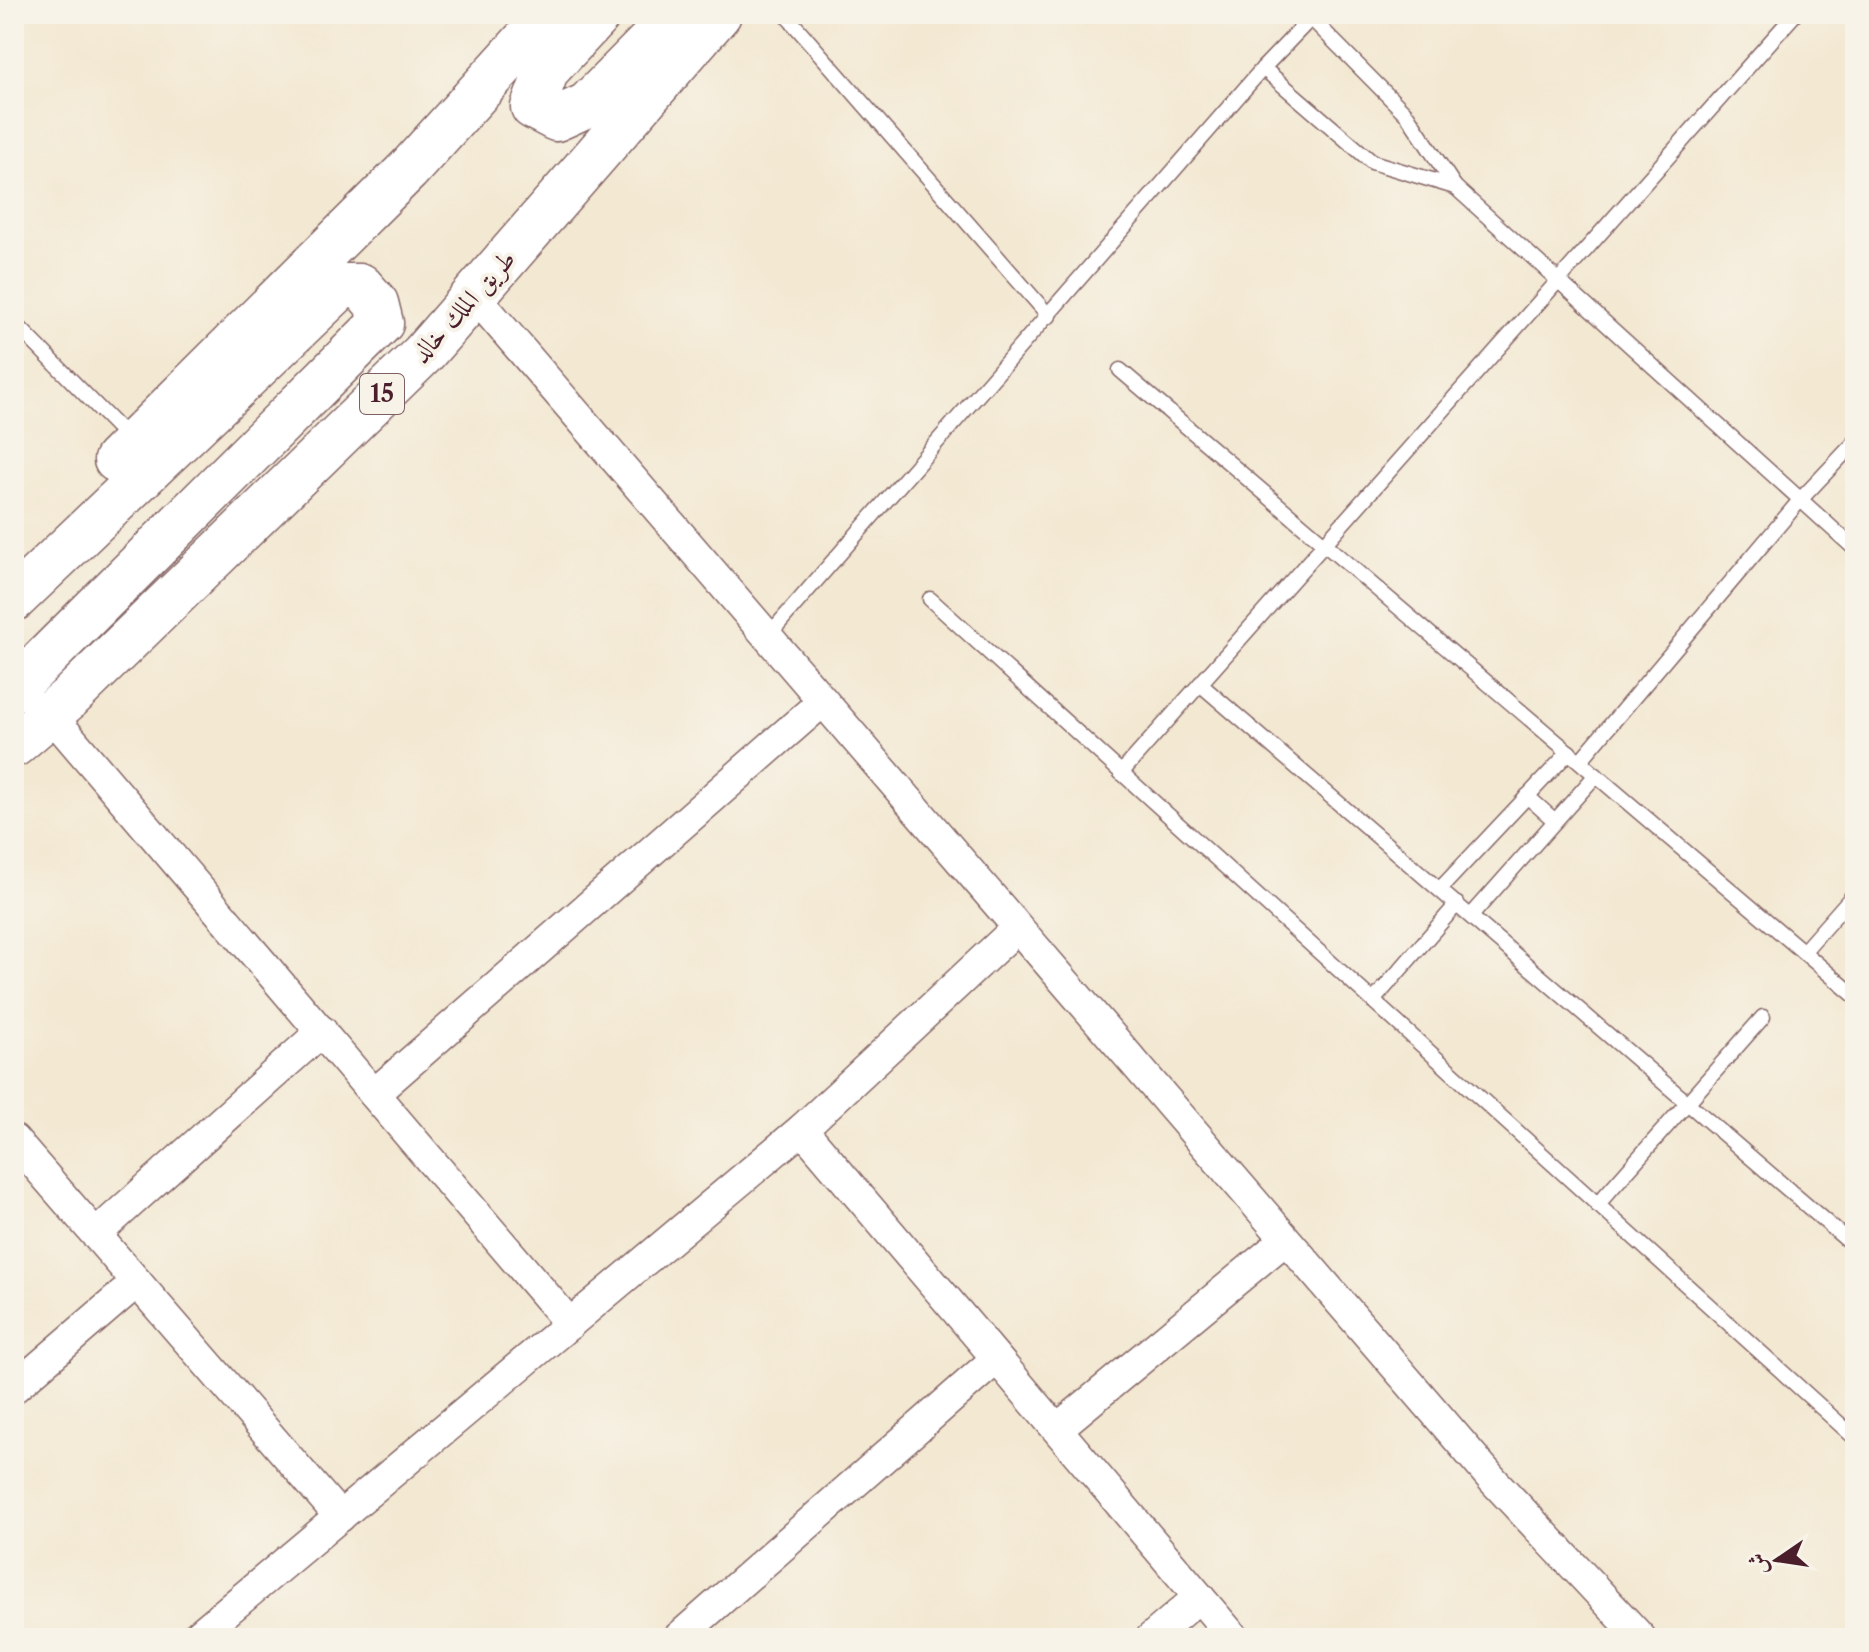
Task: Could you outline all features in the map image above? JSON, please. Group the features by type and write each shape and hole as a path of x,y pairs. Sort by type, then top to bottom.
{"highway":[{"path":"14,559 408,170 549,14"},
{"path":"599,14 547,70 533,107 556,119 587,105 677,14"},
{"name":"طريق الملك خالد","path":"14,745 50,714 423,354 719,14"},
{"path":"14,599 342,286 361,286 376,303 381,323 14,689"}],"street":[{"path":"474,295 1493,1480 1641,1638"},
{"path":"374,1094 823,701"},
{"path":"50,714 570,1324"},
{"path":"195,1638 802,1129 1017,928"},
{"path":"96,1234 322,1031"},
{"path":"802,1129 1234,1638"},
{"path":"14,1140 340,1517"},
{"path":"1058,1428 1285,1240"},
{"path":"14,1388 137,1282"},
{"path":"678,1638 996,1359"},
{"path":"1151,1638 1199,1597"}],"lane":[{"path":"785,14 1049,316"},
{"path":"1121,773 1795,14"},
{"path":"767,637 1263,68 1313,16 1408,116 1455,187 1855,549"},
{"path":"1263,68 1372,162 1455,187"},
{"path":"14,322 133,443"},
{"path":"1120,370 1855,996"},
{"path":"1440,889 1527,796 1575,757 1801,499 1855,442"},
{"path":"930,599 1855,1438"},
{"path":"1200,684 1855,1247"},
{"path":"1471,916 1596,775"},
{"path":"1527,796 1555,821"},
{"path":"1803,952 1855,893"},
{"path":"1373,1001 1457,904"},
{"path":"1597,1205 1763,1017"}]}
